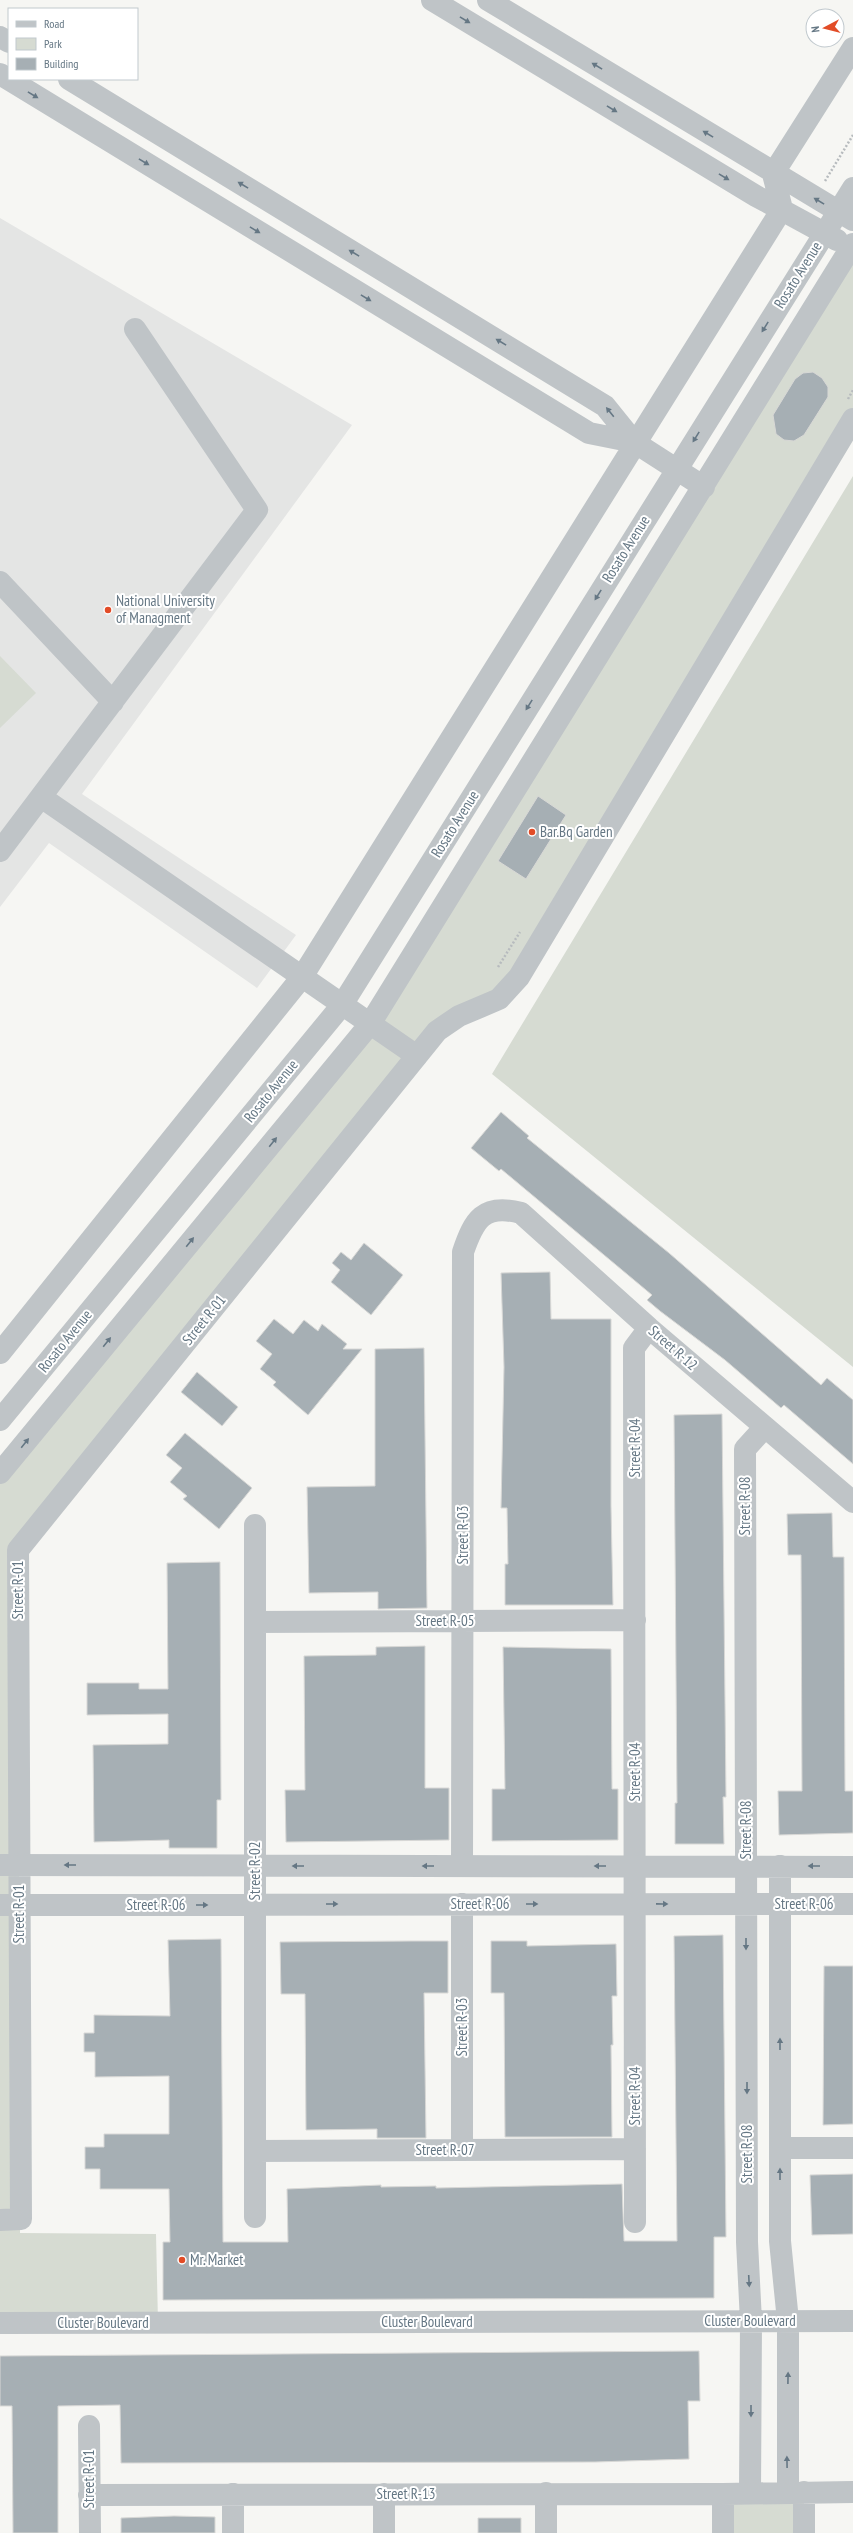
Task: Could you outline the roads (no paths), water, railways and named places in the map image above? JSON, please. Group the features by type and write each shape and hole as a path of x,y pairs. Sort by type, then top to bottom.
{"street":[{"path":"432,0 732,182 824,234 852,246"},
{"path":"488,0 773,174 845,216"},
{"path":"0,1353 302,977 634,442 782,209 773,174 853,48"},
{"path":"10,80 589,433 634,442"},
{"path":"71,80 604,406 634,442 704,487"},
{"name":"Rosato Avenue","path":"0,1420 342,1005 824,234 845,216 853,188"},
{"name":"Rosato Avenue","path":"0,1473 370,1024 852,246"},
{"path":"0,851 257,510 135,329"},
{"name":"Street R-01","path":"0,2220 21,2219 9,1905 18,1550 438,1031 459,1016 499,999 518,977 849,412"},
{"path":"0,582 113,702"},
{"path":"41,797 417,1056"},
{"name":"Street R-12","path":"488,1212 504,1209 520,1213 649,1328 853,1502"},
{"name":"Street R-03","path":"462,1866 463,1252 472,1227 488,1212"},
{"name":"Street R-04","path":"635,2222 634,1348 649,1328"},
{"name":"Street R-08","path":"750,2492 751,2321 748,2242 744,1449 765,1427"},
{"name":"Street R-02","path":"255,1525 255,2217"},
{"name":"Street R-05","path":"256,1622 635,1620"},
{"path":"9,1865 853,1866"},
{"path":"780,1866 780,2241 788,2321 796,2492 804,2533"},
{"name":"Street R-03","path":"462,1904 462,2149"},
{"name":"Street R-06","path":"9,1905 853,1904"},
{"path":"780,2148 853,2148"},
{"name":"Street R-07","path":"255,2151 635,2149"},
{"path":"748,2201 780,2201"},
{"name":"Cluster Boulevard","path":"0,2323 853,2321"},
{"name":"Street R-01","path":"89,2426 90,2533"},
{"path":"723,2533 723,2494 750,2492 853,2492"},
{"path":"546,2493 546,2533"},
{"name":"Street R-13","path":"89,2495 546,2493 723,2494"},
{"path":"233,2494 233,2533"},
{"path":"384,2494 384,2533"}],"place":[{"name":"National University of Managment","path":"108,610"},
{"name":"Bar.Bq Garden","path":"532,832"},
{"name":"Mr. Market","path":"182,2260"}]}
